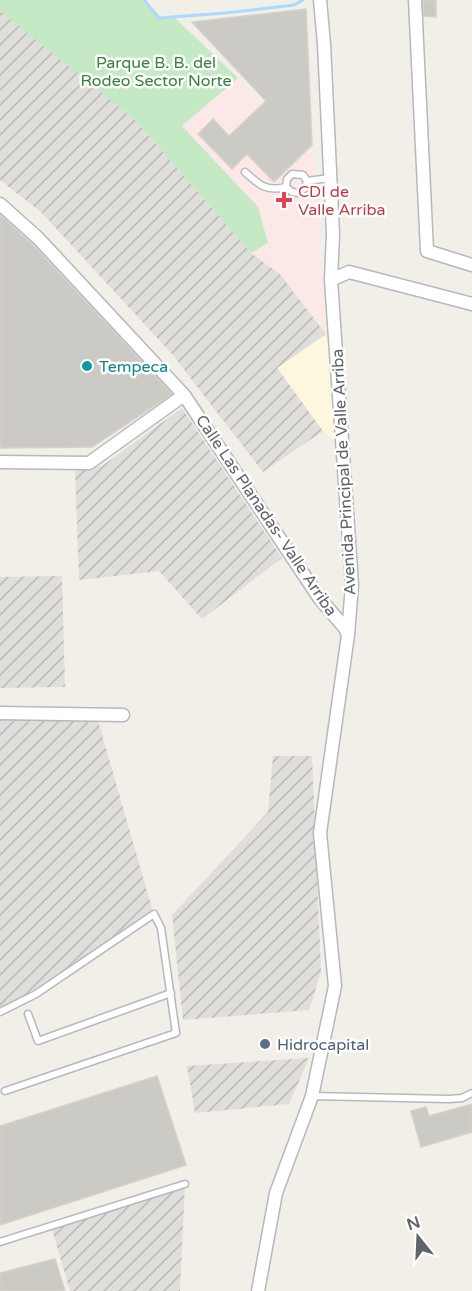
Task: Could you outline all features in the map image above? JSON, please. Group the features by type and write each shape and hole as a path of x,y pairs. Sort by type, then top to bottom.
{"street":[{"name":"Avenida Principal de Valle Arriba","path":"258,1291 276,1193 312,1096 335,986 320,833 348,635 352,585 331,276 330,178 320,0"},
{"path":"415,0 427,250 472,265"},
{"name":"Calle Las Planadas- Valle Arriba","path":"0,204 38,238 184,395 320,599 345,628 348,635"},
{"path":"331,276 348,267 372,271 472,298"},
{"path":"331,276 349,272 472,304"},
{"path":"0,462 89,463 184,395"},
{"path":"0,713 123,715"}],"lane":[{"path":"245,172 266,189 275,190 286,187"},
{"path":"295,173 303,175 307,181 305,188 299,193 292,192 286,187 287,179 295,173"},
{"path":"307,181 330,178"},
{"path":"0,1012 36,994 154,914 161,928 176,1033 4,1092"},
{"path":"28,1014 38,1041 171,993"},
{"path":"312,1096 449,1099 462,1098 472,1093"},
{"path":"0,1242 185,1184"}],"shaded area":[{"path":"0,7 135,120 251,253 280,274 326,334 277,368 323,431 263,472 172,354 41,212 0,180"},
{"name":"CDI de Valle Arriba","path":"238,78 314,160 326,334 280,274 251,253 268,243 182,126"},
{"path":"326,334 342,446 316,426 277,368"},
{"path":"182,408 282,558 202,619 159,571 79,580 75,469 102,466"},
{"path":"62,576 65,687 0,688 0,577"},
{"path":"0,714 97,717 153,912 0,1012"},
{"path":"273,756 312,756 321,972 309,1010 183,1020 172,915 268,812"},
{"path":"309,1058 289,1104 195,1113 187,1066"},
{"path":"185,1184 180,1291 70,1291 51,1226"}],"green space":[{"name":"Parque B. B. del Rodeo Sector Norte","path":"0,0 144,0 159,18 174,17 238,78 182,126 258,207 268,243 251,253 135,120 0,11"}],"building":[{"path":"423,0 436,0 436,17 424,16"},
{"path":"306,9 312,145 274,182 247,154 232,169 198,134 213,119 229,136 266,101 192,22"},
{"name":"Tempeca","path":"0,215 32,244 172,394 92,447 0,448"},
{"path":"157,1076 186,1165 0,1225 0,1126"},
{"path":"472,1104 472,1132 421,1147 411,1111 426,1107 429,1116"},
{"path":"55,1259 65,1291 0,1291 0,1273"}],"waterway":[{"path":"144,0 159,18 294,5 303,0"}],"place":[{"name":"CDI de Valle Arriba","path":"284,200"},
{"name":"Tempeca","path":"87,366"},
{"name":"Hidrocapital","path":"265,1044"}]}
